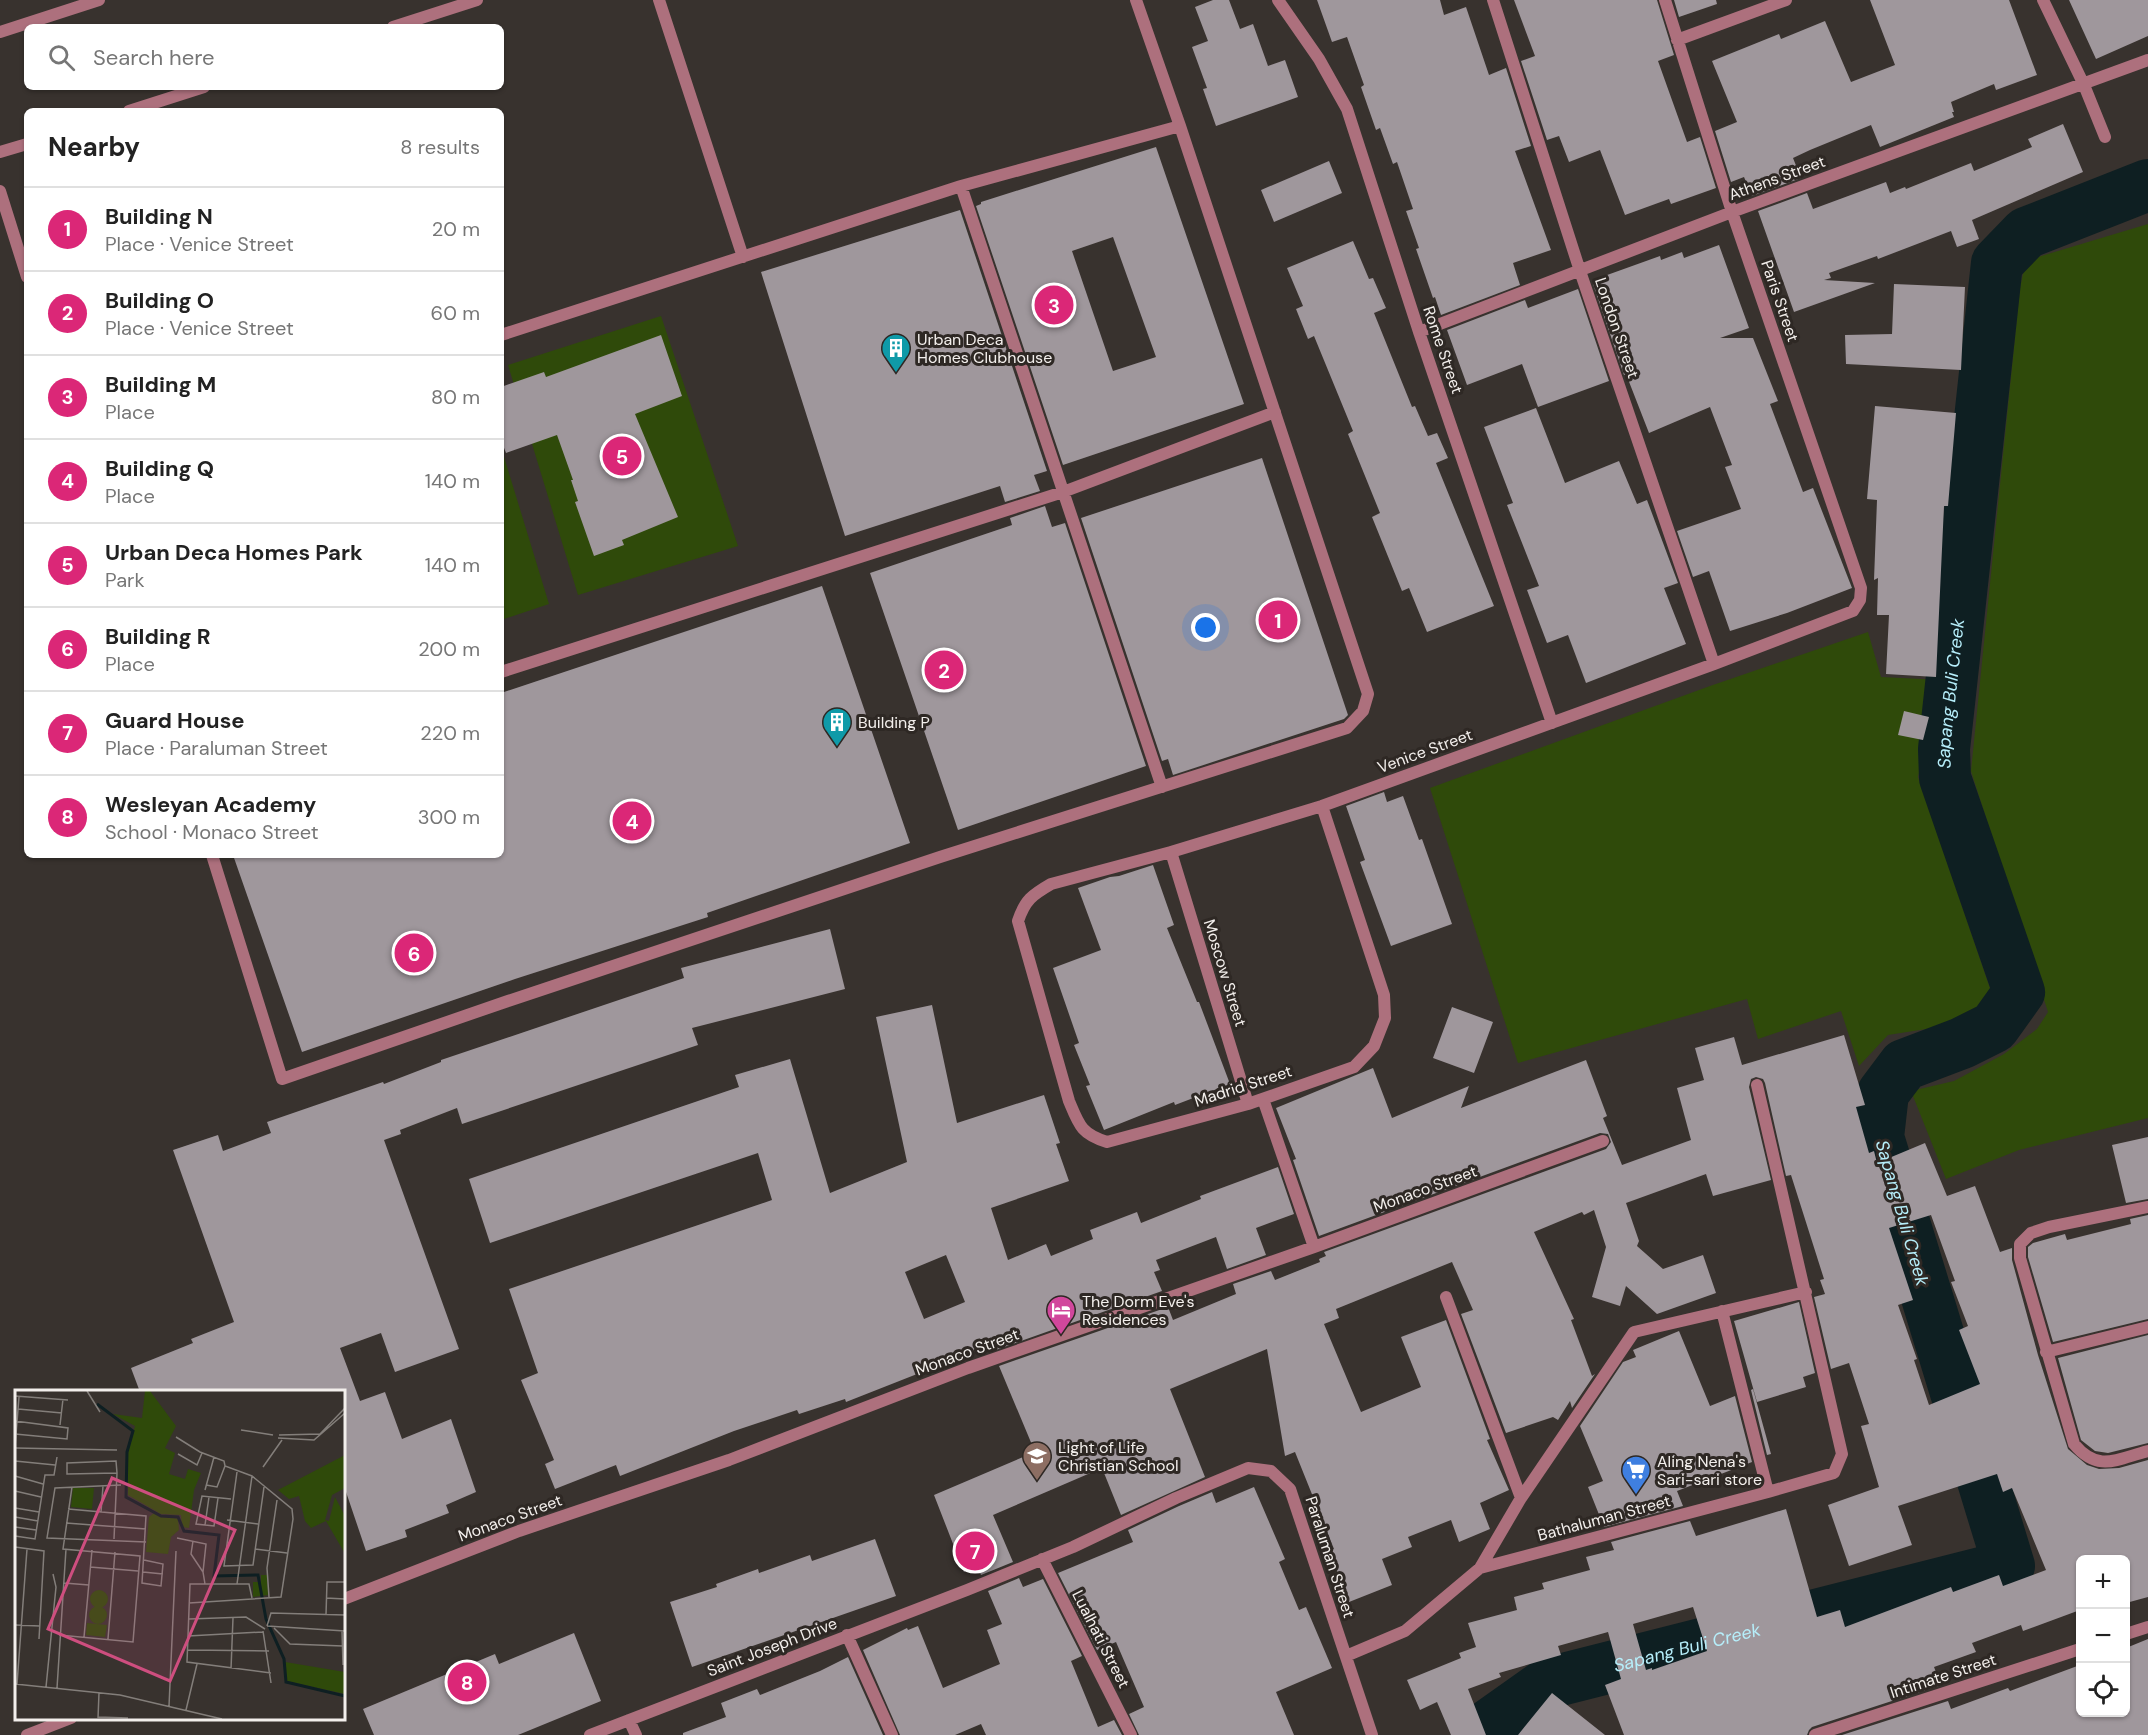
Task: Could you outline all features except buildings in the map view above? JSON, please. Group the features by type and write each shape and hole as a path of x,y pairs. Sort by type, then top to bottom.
{"street":[{"path":"25,24 99,0"},
{"path":"402,24 477,0"},
{"path":"659,0 743,257"},
{"path":"213,858 282,1079 507,1001 929,861 1347,728 1363,711 1368,694 1136,0"},
{"name":"Rome Street","path":"1278,0 1319,59 1347,109 1419,332 1552,723"},
{"name":"London Street","path":"1494,0 1580,271 1714,664"},
{"name":"Paris Street","path":"1665,0 1732,212 1861,588 1860,600 1853,611"},
{"path":"1677,40 1786,0"},
{"path":"2043,0 2084,85 2105,137"},
{"path":"0,32 24,24"},
{"name":"Athens Street","path":"1419,332 1732,212 2148,60"},
{"path":"138,108 195,90"},
{"path":"504,335 961,186 1180,126"},
{"path":"0,152 24,145"},
{"path":"961,186 1162,787"},
{"path":"0,191 24,267"},
{"path":"504,671 1064,492 1275,412"},
{"name":"Venice Street","path":"1018,921 1023,904 1051,884 1171,852 1322,806 1714,664 1853,611"},
{"name":"Madrid Street","path":"1018,921 1069,1101 1079,1127 1092,1137 1107,1142 1116,1140 1248,1104 1354,1067 1374,1046 1385,1018 1384,995 1322,806"},
{"name":"Moscow Street","path":"1171,852 1248,1104"},
{"name":"Bathaluman Street","path":"1480,1568 1834,1473 1842,1454 1757,1085"},
{"path":"1263,1099 1314,1247"},
{"name":"Monaco Street","path":"345,1599 519,1531 729,1460 968,1368 1314,1247 1603,1141"},
{"path":"2148,1207 2049,1227 2031,1233 2020,1244 2020,1258 2074,1444 2084,1456 2094,1461 2108,1461 2148,1451"},
{"name":"Bathaluman Street","path":"1346,1656 1405,1631 1480,1568 1521,1498 1634,1332 1806,1292"},
{"path":"1446,1297 1521,1498"},
{"path":"1722,1311 1768,1492"},
{"path":"2046,1352 2148,1327"},
{"name":"Paraluman Street","path":"967,1590 1073,1546 1176,1498 1248,1468 1271,1471 1290,1488 1372,1735"},
{"name":"Lualhati Street","path":"1042,1559 1131,1735"},
{"name":"Saint Joseph Drive","path":"590,1735 967,1590"},
{"path":"2130,1633 2148,1627"},
{"path":"847,1635 892,1735"},
{"name":"Intimate Street","path":"1815,1735 2076,1650"},
{"path":"27,1735 68,1720"},
{"path":"629,1720 636,1735"}],"green space":[{"path":"2148,224 2148,1118 2019,1150 1946,1179 1911,1091 1954,1081 2004,1054 2037,1029 2048,1012 1971,771 2020,288 2024,269 2038,257"},
{"path":"661,316 738,546 578,595 508,365"},
{"path":"504,457 549,604 504,619"},
{"path":"1868,632 1881,677 1941,680 1918,777 1992,994 1958,1024 1888,1035 1859,1066 1841,1011 1758,1039 1747,999 1518,1063 1430,788 1710,686"}],"waterway":[{"name":"Sapang Buli Creek","path":"1483,1735 1486,1727 1548,1683 2009,1566 1878,1137 1883,1093 1904,1065 1962,1043 1994,1027 2019,992 1945,778 1944,749 1997,263 2026,233 2148,185"}],"place":[{"name":"Building M","path":"1054,305"},
{"name":"Urban Deca Homes Clubhouse","path":"896,374"},
{"name":"Urban Deca Homes Park","path":"622,456"},
{"name":"Building N","path":"1278,620"},
{"name":"Building O","path":"944,670"},
{"name":"Building P","path":"837,748"},
{"name":"Building Q","path":"632,821"},
{"name":"Building R","path":"414,953"},
{"name":"The Dorm Eve's Residences","path":"1061,1336"},
{"name":"Light of Life Christian School","path":"1037,1482"},
{"name":"Aling Nena's Sari-sari store","path":"1636,1496"},
{"name":"Guard House","path":"975,1551"},
{"name":"Wesleyan Academy","path":"467,1682"}]}
